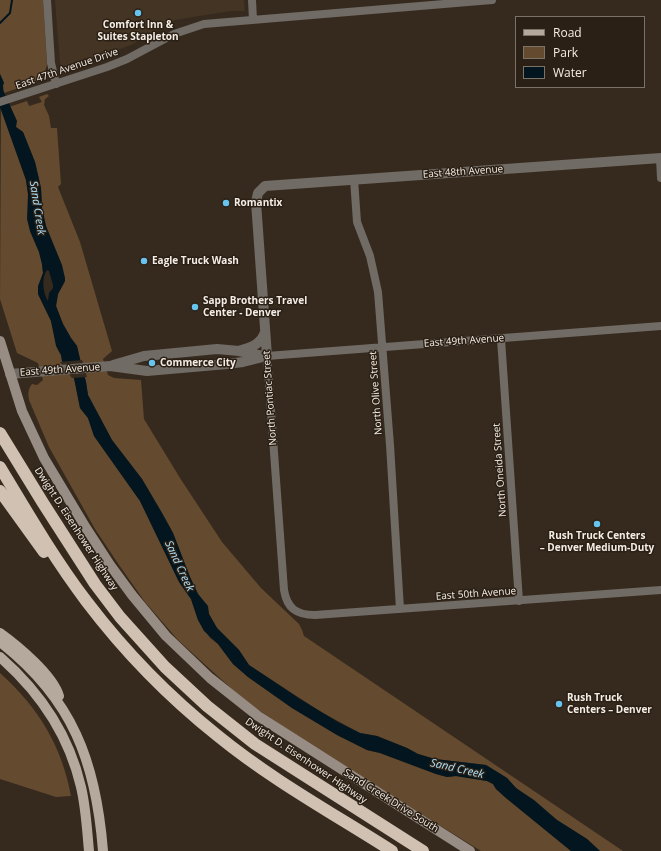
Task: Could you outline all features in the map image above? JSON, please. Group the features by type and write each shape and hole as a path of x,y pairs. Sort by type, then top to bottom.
{"highway":[{"name":"Dwight D. Eisenhower Highway","path":"0,433 95,584 134,633 165,667 207,706 255,744 423,851"},
{"path":"0,467 86,601"},
{"path":"0,491 61,576 86,601 136,661 171,696 236,750 392,851"}],"main road":[{"name":"Sand Creek Drive South","path":"0,341 28,427 60,486 120,580 171,640 215,682 265,721 470,851"},
{"path":"0,633 28,657 49,678 57,690 62,708"},
{"path":"0,642 28,667 44,685 62,708 75,731 89,767 99,812 103,851"},
{"path":"0,658 19,675 43,703 54,718 67,743 82,788 89,851"}],"street":[{"path":"47,0 51,63 56,84"},
{"path":"252,0 253,20"},
{"name":"East 47th Avenue Drive","path":"0,102 107,67 127,59 183,30 214,22 492,0"},
{"path":"660,158 661,178"},
{"name":"East 48th Avenue","path":"265,186 660,158"},
{"name":"North Olive Street","path":"354,179 357,222 370,256 376,281 400,609"},
{"name":"North Pontiac Street","path":"265,186 258,193 256,202 284,590 288,604 294,610"},
{"name":"East 49th Avenue","path":"110,366 147,371 243,362 267,356 661,326"},
{"path":"239,351 257,344 263,339 265,330"},
{"name":"North Oneida Street","path":"501,338 519,601"},
{"name":"East 49th Avenue","path":"10,374 110,366 144,356 217,349 267,356"},
{"name":"East 50th Avenue","path":"294,610 301,614 315,615 661,590"}],"shaded area":[{"path":"55,0 244,0 245,11 231,11 175,20 131,45 64,69 60,64"}],"green space":[{"path":"0,0 43,0 47,65 44,74 39,81 4,93 4,83 0,74"},
{"path":"47,94 49,96 45,99 44,105 49,116 51,128 57,128 61,184 58,187 80,242 112,351 103,359 108,375 114,378 141,380 144,419 222,542 261,588 299,624 304,636 623,851 600,851 587,839 557,820 516,788 507,778 486,765 435,759 418,754 377,736 360,733 321,712 249,665 239,650 217,628 209,614 207,606 198,594 173,533 162,513 142,479 112,440 88,395 77,346 63,324 56,306 58,294 65,281 46,226 42,208 41,188 35,162 23,132 16,127 15,117 9,107 27,101 29,106 42,102 39,97"},
{"path":"1,109 26,180 30,231 39,252 43,273 38,294 51,321 62,361 74,378 80,408 88,418 94,436 140,501 179,582 191,599 198,620 210,638 218,644 233,664 248,677 292,708 337,735 367,750 380,753 436,774 447,777 456,776 487,781 493,784 496,789 506,798 571,851 481,851 320,751 254,707 234,691 178,640 145,602 95,529 49,447 29,400 28,395 32,384 37,385 43,380 38,363 17,353 0,299"},
{"path":"0,673 26,700 46,728 55,744 61,760 71,796 56,797 0,779"}],"water":[{"name":"Sand Creek","path":"0,74 4,83 3,90 17,121 16,127 23,132 35,162 41,188 42,208 46,226 62,265 65,278 65,281 58,294 56,306 63,324 77,346 88,395 112,440 142,479 162,513 173,533 198,594 208,606 209,614 217,628 239,650 249,665 338,722 360,733 377,736 418,754 435,759 486,765 507,778 516,788 534,800 557,820 587,839 600,851 571,851 506,798 496,789 493,784 487,781 456,776 447,777 436,774 380,753 367,750 337,735 292,708 248,677 233,664 218,644 204,631 198,620 191,599 179,582 140,501 94,436 88,418 80,408 74,378 62,361 61,355 56,346 51,321 38,294 38,286 43,273 39,252 30,231 27,219 28,194 26,180 0,107","holes":["47,270 49,271 53,288 49,293 48,301 46,298 43,281 45,273"]}],"pier":[{"path":"82,360 87,377 72,378 60,362"}],"waterway":[{"path":"0,23 10,13 12,0"}],"place":[{"name":"Comfort Inn & Suites Stapleton","path":"138,13"},
{"name":"Romantix","path":"226,203"},
{"name":"Eagle Truck Wash","path":"144,261"},
{"name":"Sapp Brothers Travel Center - Denver","path":"195,307"},
{"name":"Commerce City","path":"152,363"},
{"name":"Rush Truck Centers – Denver Medium-Duty","path":"597,524"},
{"name":"Rush Truck Centers – Denver","path":"559,704"}]}
